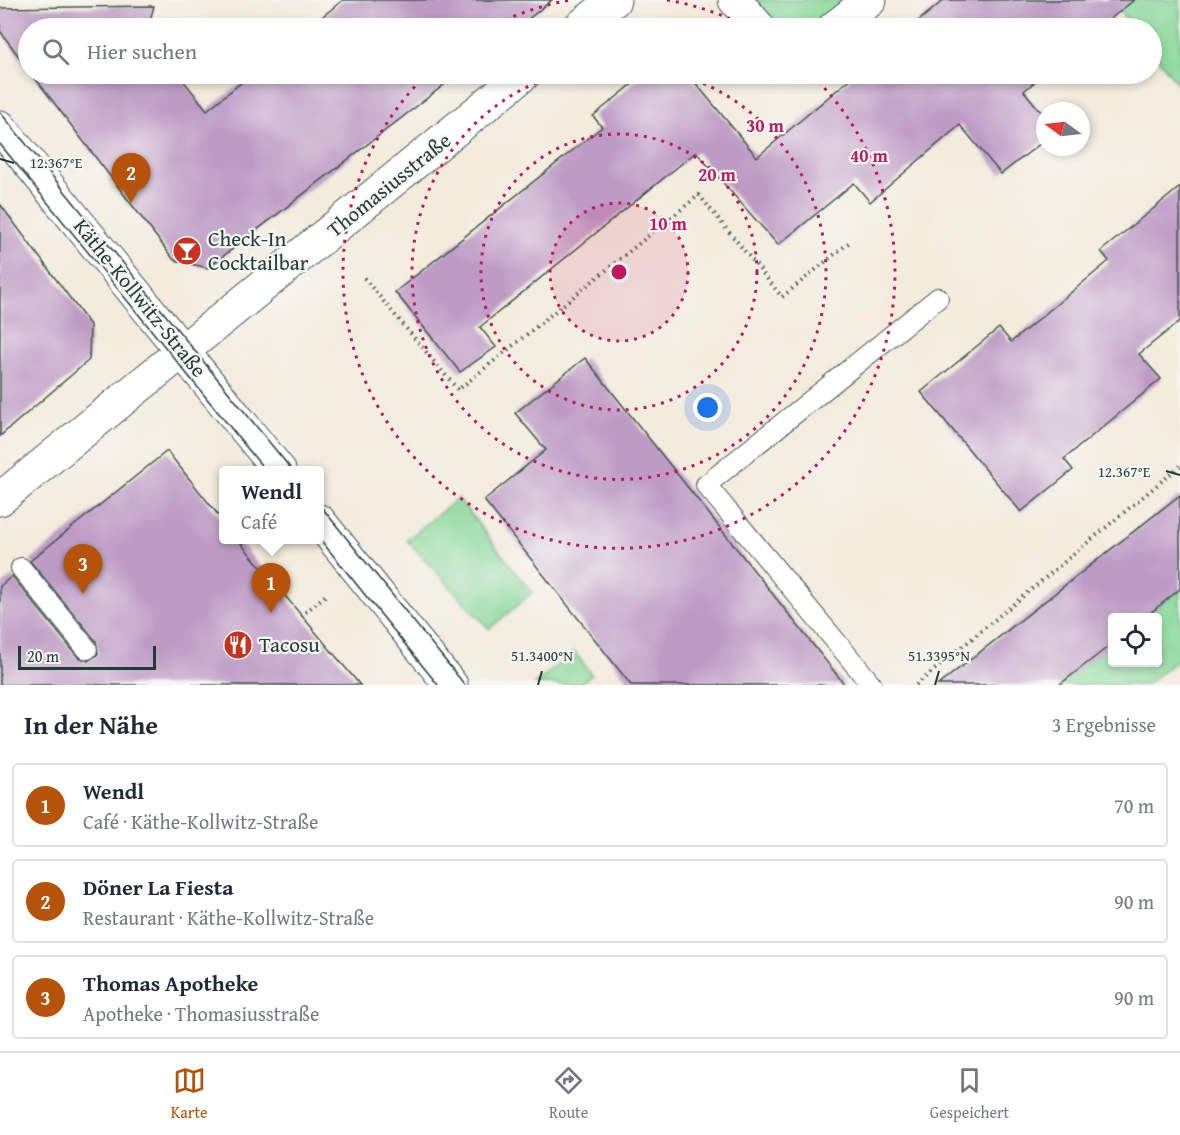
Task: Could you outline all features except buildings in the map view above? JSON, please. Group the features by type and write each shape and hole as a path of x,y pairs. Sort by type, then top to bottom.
{"street":[{"path":"592,18 614,0"},
{"path":"735,0 750,18"},
{"path":"847,18 870,0"},
{"name":"Thomasiusstraße","path":"0,499 512,84"},
{"name":"Käthe-Kollwitz-Straße","path":"0,127 275,466"},
{"path":"324,527 451,685"}],"lane":[{"path":"872,685 706,485 938,298"},
{"path":"21,568 87,649"}],"path":[{"path":"364,278 458,390 699,195 782,297 851,241"},
{"path":"916,685 1180,466"}],"green space":[{"path":"735,0 870,0 847,18 750,18"},
{"path":"1111,0 1180,0 1180,87 1162,64 1162,18 1126,18"},
{"path":"458,498 532,593 489,629 407,540"},
{"path":"1180,589 1180,658 1146,685 1059,685 1108,646 1108,667 1162,667 1162,613 1149,613"},
{"path":"574,651 592,675 578,685 535,684"}],"tram line":[{"path":"0,112 289,466"},
{"path":"0,144 262,466"},
{"path":"324,510 465,685"},
{"path":"324,544 438,685"}],"place":[{"name":"Döner La Fiesta","path":"131,203"},
{"name":"Check-In Cocktailbar","path":"187,251"},
{"name":"Thomas Apotheke","path":"83,594"},
{"name":"Wendl","path":"271,613"},
{"name":"Tacosu","path":"238,645"}]}
